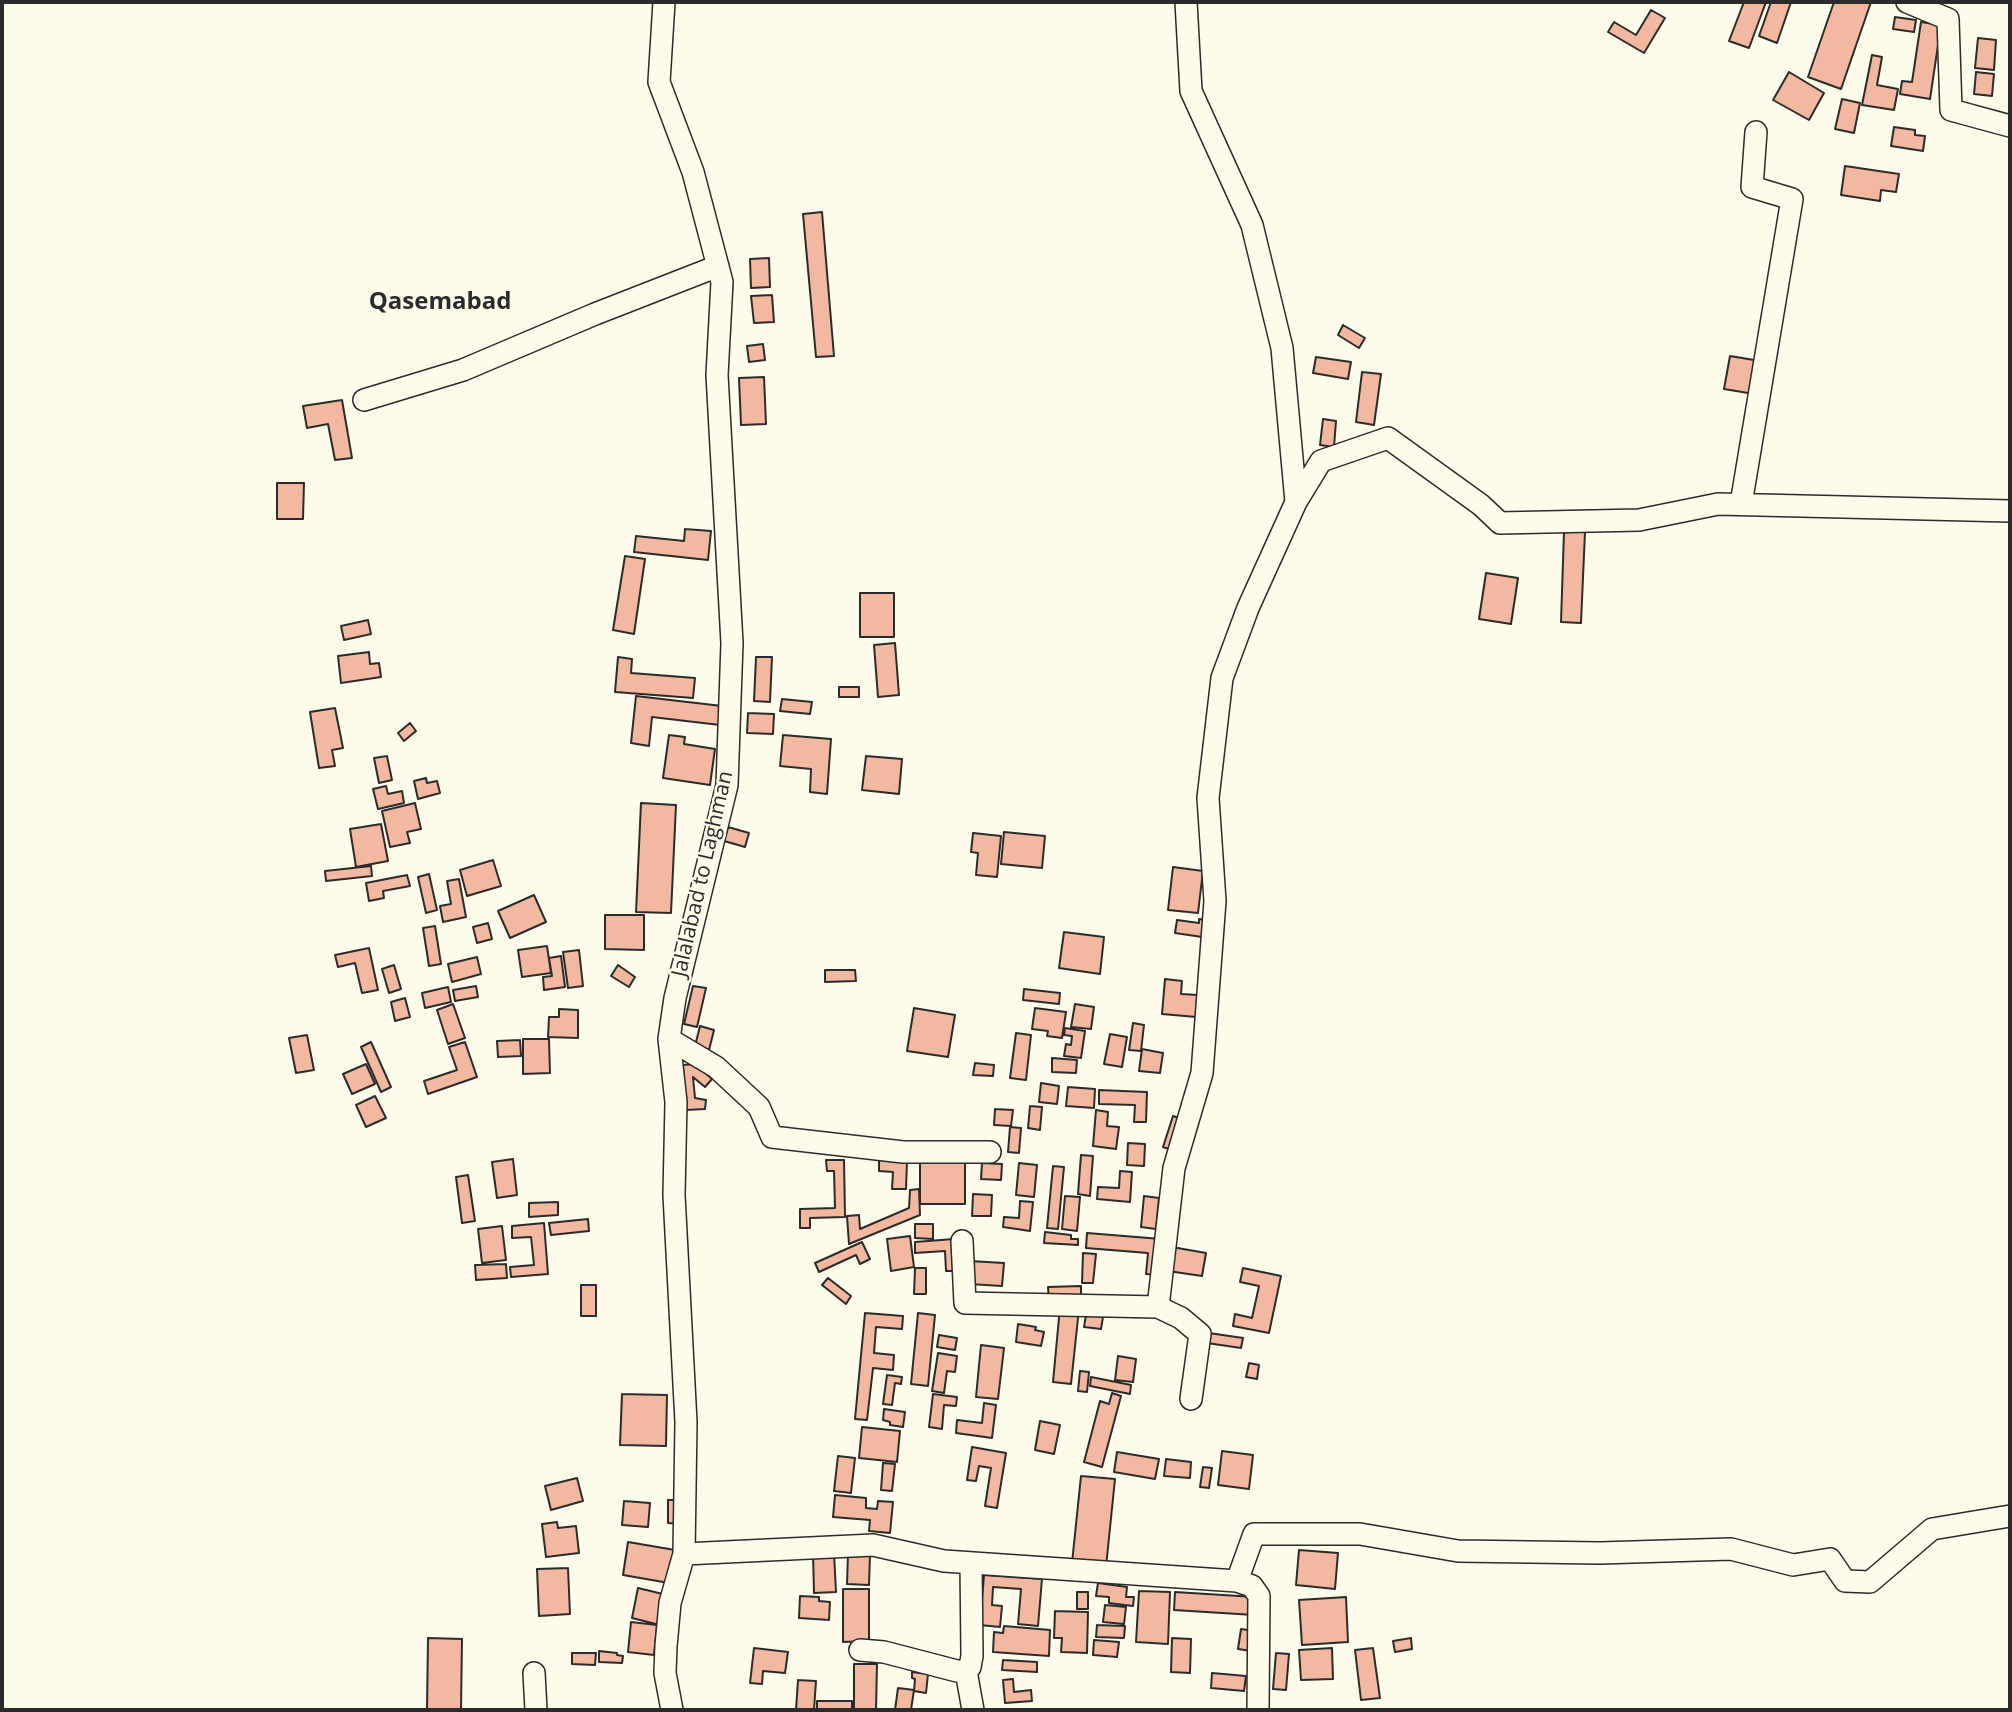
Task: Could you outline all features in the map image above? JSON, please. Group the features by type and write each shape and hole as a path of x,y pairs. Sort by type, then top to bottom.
{"street":[{"name":"Jalalabad to Laghman","path":"664,2 659,82 693,172 722,282 717,375 732,643 727,785 675,998 669,1040 676,1101 674,1195 686,1422 684,1554 670,1603 664,1674 673,1710"},
{"path":"1186,2 1191,92 1252,225 1282,348 1296,502"},
{"path":"1907,2 1948,19 1951,110 2010,126"},
{"path":"1741,504 1792,199 1752,187 1756,132"},
{"path":"364,400 463,369 718,266"},
{"path":"1158,1307 1174,1168 1202,1073 1215,901 1208,798 1222,678 1248,608 1296,502 1321,461 1388,438 1481,505 1500,523 1639,520 1718,504 2010,511"},
{"path":"669,1040 716,1067 759,1107 772,1137 903,1152 990,1152"},
{"path":"962,1241 965,1303 1158,1307 1181,1318 1200,1334 1191,1399"},
{"path":"1237,1581 1254,1534 1360,1534 1458,1551 1600,1553 1731,1549 1793,1566 1830,1559 1845,1581 1870,1583 1932,1529 2010,1516"},
{"path":"684,1554 873,1545 944,1561 1237,1581 1252,1586 1259,1596 1258,1710"},
{"path":"860,1650 884,1652 966,1671 970,1667 972,1656 971,1563"},
{"path":"966,1671 973,1710"},
{"path":"534,1673 536,1710"}],"building":[{"path":"1744,2 1766,2 1749,48 1729,41"},
{"path":"1771,2 1791,2 1777,43 1759,36"},
{"path":"1834,2 1871,2 1841,89 1808,77"},
{"path":"1651,10 1665,18 1644,53 1608,32 1614,22 1636,35"},
{"path":"1895,17 1916,20 1914,32 1893,29"},
{"path":"1921,22 1941,25 1930,99 1900,94 1902,81 1912,82"},
{"path":"1978,38 1996,40 1994,70 1975,68"},
{"path":"1872,55 1882,57 1877,85 1898,89 1894,110 1862,105"},
{"path":"1789,72 1824,93 1809,120 1773,100"},
{"path":"1976,72 1994,74 1992,96 1974,94"},
{"path":"1842,99 1860,103 1854,133 1835,129"},
{"path":"1894,127 1915,130 1915,135 1925,136 1923,151 1891,146"},
{"path":"1845,166 1899,174 1896,192 1881,190 1880,201 1841,195"},
{"path":"822,212 834,356 816,357 803,214"},
{"path":"769,258 770,287 751,288 750,259"},
{"path":"772,295 774,322 754,323 751,296"},
{"path":"1343,325 1365,338 1359,348 1338,335"},
{"path":"763,344 765,360 749,362 747,346"},
{"path":"1730,356 1760,361 1754,394 1724,389"},
{"path":"1316,357 1351,362 1348,379 1313,373"},
{"path":"1362,372 1381,374 1374,425 1356,422"},
{"path":"764,377 766,424 741,425 739,378"},
{"path":"342,400 352,458 335,460 328,424 307,428 303,406"},
{"path":"1323,419 1336,421 1334,447 1320,445"},
{"path":"277,483 304,483 303,519 277,519"},
{"path":"685,529 711,531 708,560 634,552 636,536 684,541"},
{"path":"1564,531 1585,532 1581,623 1561,622"},
{"path":"625,556 645,559 634,634 613,630"},
{"path":"1486,573 1518,578 1511,624 1479,619"},
{"path":"860,593 894,593 894,637 860,637"},
{"path":"368,620 371,634 344,640 341,626"},
{"path":"895,643 899,695 878,697 874,645"},
{"path":"369,652 370,664 379,663 381,677 341,683 338,656"},
{"path":"618,657 632,659 631,673 695,678 693,698 615,692"},
{"path":"756,657 772,657 770,702 754,701"},
{"path":"839,687 859,687 859,697 839,697"},
{"path":"636,696 722,706 720,725 652,717 649,746 631,743"},
{"path":"782,699 812,702 810,714 780,711"},
{"path":"335,708 343,748 332,750 335,766 319,768 310,712"},
{"path":"748,713 774,714 773,734 747,733"},
{"path":"410,723 416,731 404,741 398,733"},
{"path":"669,735 685,737 684,744 715,749 710,785 663,778"},
{"path":"783,735 831,739 827,794 810,792 811,769 780,766"},
{"path":"387,756 392,780 379,783 374,758"},
{"path":"866,756 902,759 899,794 862,790"},
{"path":"426,778 427,783 437,781 440,793 418,799 414,781"},
{"path":"386,786 388,794 402,791 404,803 378,809 373,789"},
{"path":"415,803 421,829 407,832 410,843 390,847 382,811"},
{"path":"641,803 676,805 671,913 636,912"},
{"path":"381,824 388,861 356,867 350,829"},
{"path":"728,827 749,833 745,847 724,841"},
{"path":"1004,832 1045,836 1042,868 1001,864"},
{"path":"973,833 1001,836 997,877 976,875 978,853 971,852"},
{"path":"493,860 501,886 467,896 460,870"},
{"path":"371,866 372,876 326,881 325,871"},
{"path":"1173,867 1203,871 1198,913 1168,910"},
{"path":"429,874 437,910 426,913 418,877"},
{"path":"407,875 410,886 383,891 384,898 369,901 366,883"},
{"path":"459,879 466,917 443,922 440,906 451,904 447,881"},
{"path":"534,895 546,922 510,938 498,911"},
{"path":"605,915 644,915 644,950 605,949"},
{"path":"1199,919 1211,921 1209,938 1175,933 1177,920 1199,923"},
{"path":"488,923 492,939 477,943 473,927"},
{"path":"435,926 441,964 429,966 423,928"},
{"path":"1064,932 1104,937 1100,974 1059,968"},
{"path":"547,946 551,973 522,977 518,950"},
{"path":"369,948 378,990 362,993 355,963 338,967 335,955"},
{"path":"579,950 583,986 568,988 563,952"},
{"path":"561,956 565,987 544,990 543,977 552,976 549,958"},
{"path":"477,957 481,974 452,982 448,964"},
{"path":"394,965 401,989 389,993 382,969"},
{"path":"618,965 635,977 629,987 611,976"},
{"path":"825,970 855,970 856,981 825,982"},
{"path":"1165,979 1182,981 1181,994 1198,995 1196,1017 1162,1014"},
{"path":"476,986 478,997 455,1001 453,990"},
{"path":"693,986 706,988 697,1027 684,1024"},
{"path":"448,987 451,1002 425,1008 422,993"},
{"path":"1024,989 1060,993 1059,1004 1023,1000"},
{"path":"405,998 410,1017 395,1021 391,1002"},
{"path":"453,1004 465,1038 448,1044 437,1010"},
{"path":"1075,1004 1094,1007 1091,1029 1071,1027"},
{"path":"914,1008 955,1015 948,1057 907,1051"},
{"path":"1035,1008 1066,1012 1062,1038 1047,1036 1048,1031 1032,1029"},
{"path":"559,1009 578,1010 578,1038 548,1037 549,1017 559,1017"},
{"path":"1133,1023 1144,1025 1141,1051 1129,1050"},
{"path":"700,1026 714,1030 709,1050 695,1046"},
{"path":"1065,1028 1085,1031 1081,1058 1064,1056 1066,1044 1071,1045 1072,1036 1064,1035"},
{"path":"1016,1033 1031,1035 1026,1080 1010,1078"},
{"path":"1110,1034 1127,1037 1122,1067 1104,1064"},
{"path":"307,1035 314,1070 296,1073 289,1038"},
{"path":"523,1039 549,1039 550,1073 523,1074"},
{"path":"520,1040 521,1056 498,1057 497,1041"},
{"path":"371,1042 391,1087 381,1092 361,1047"},
{"path":"465,1042 477,1077 428,1094 424,1081 457,1070 449,1047"},
{"path":"1142,1049 1163,1053 1160,1073 1139,1071"},
{"path":"1052,1058 1077,1060 1076,1073 1052,1072"},
{"path":"975,1063 994,1065 993,1076 973,1075"},
{"path":"366,1064 375,1084 352,1094 343,1074"},
{"path":"695,1064 712,1079 705,1087 693,1077 695,1098 706,1100 705,1109 686,1110 683,1065"},
{"path":"1041,1083 1059,1086 1057,1104 1039,1102"},
{"path":"1068,1087 1095,1089 1094,1108 1066,1106"},
{"path":"1099,1090 1147,1092 1146,1122 1134,1122 1135,1105 1099,1104"},
{"path":"375,1096 386,1118 366,1127 356,1105"},
{"path":"1030,1106 1042,1107 1040,1130 1028,1128"},
{"path":"995,1109 1013,1110 1011,1126 994,1125"},
{"path":"1096,1110 1108,1112 1107,1126 1119,1127 1116,1149 1093,1146"},
{"path":"1173,1116 1185,1120 1175,1151 1163,1147"},
{"path":"1010,1127 1021,1128 1019,1153 1008,1152"},
{"path":"1128,1143 1145,1144 1144,1166 1127,1165"},
{"path":"1081,1155 1093,1156 1090,1196 1078,1194"},
{"path":"920,1157 965,1157 965,1204 920,1204"},
{"path":"513,1159 517,1195 497,1198 492,1162"},
{"path":"826,1160 844,1160 845,1217 810,1218 810,1228 800,1228 800,1209 835,1208 834,1171 827,1171"},
{"path":"879,1160 907,1162 906,1189 892,1189 893,1172 879,1171"},
{"path":"982,1163 1002,1164 1001,1180 981,1179"},
{"path":"1019,1163 1037,1165 1034,1197 1016,1195"},
{"path":"1053,1166 1064,1167 1058,1229 1047,1228"},
{"path":"1120,1171 1132,1172 1130,1202 1097,1199 1098,1187 1119,1188"},
{"path":"468,1175 475,1221 462,1223 456,1177"},
{"path":"919,1189 920,1215 849,1244 847,1216 859,1215 860,1229 909,1208 910,1190"},
{"path":"973,1194 992,1195 991,1216 972,1216"},
{"path":"1065,1196 1080,1197 1077,1231 1062,1229"},
{"path":"1144,1196 1159,1198 1156,1229 1141,1227"},
{"path":"1020,1201 1033,1202 1030,1231 1003,1227 1004,1217 1019,1218"},
{"path":"558,1202 558,1215 529,1217 529,1203"},
{"path":"588,1219 589,1231 551,1235 549,1223"},
{"path":"544,1223 548,1274 511,1277 510,1267 534,1265 531,1237 512,1238 512,1226"},
{"path":"915,1224 933,1224 933,1239 915,1238"},
{"path":"502,1226 506,1260 482,1263 478,1229"},
{"path":"1045,1232 1071,1235 1071,1239 1078,1239 1078,1245 1044,1243"},
{"path":"1087,1233 1161,1239 1158,1275 1146,1274 1148,1253 1086,1248"},
{"path":"910,1236 914,1267 891,1271 887,1239"},
{"path":"954,1239 956,1271 946,1271 945,1251 915,1253 915,1242"},
{"path":"862,1242 870,1259 860,1264 856,1255 819,1272 815,1263"},
{"path":"1172,1247 1206,1253 1202,1276 1168,1271"},
{"path":"1083,1253 1096,1254 1093,1283 1082,1283"},
{"path":"970,1261 1004,1263 1002,1286 969,1284"},
{"path":"506,1264 507,1278 476,1280 475,1265"},
{"path":"915,1268 926,1268 926,1294 914,1294"},
{"path":"1243,1268 1281,1276 1269,1333 1233,1326 1235,1314 1252,1318 1259,1286 1240,1282"},
{"path":"828,1278 851,1296 846,1304 822,1285"},
{"path":"581,1285 596,1285 596,1316 581,1316"},
{"path":"1081,1286 1081,1301 1049,1302 1048,1287"},
{"path":"1060,1307 1079,1309 1071,1384 1053,1382"},
{"path":"865,1313 903,1316 902,1329 876,1327 874,1353 894,1355 893,1370 873,1368 867,1420 855,1419"},
{"path":"918,1313 935,1315 928,1386 911,1384"},
{"path":"1086,1315 1103,1317 1101,1329 1084,1327"},
{"path":"1018,1324 1036,1327 1035,1330 1044,1332 1041,1346 1016,1342"},
{"path":"1209,1333 1243,1338 1241,1348 1207,1343"},
{"path":"939,1335 957,1338 955,1350 937,1347"},
{"path":"981,1345 1004,1348 998,1399 976,1397"},
{"path":"938,1353 957,1356 955,1372 947,1371 944,1393 932,1391"},
{"path":"1118,1356 1136,1359 1133,1382 1115,1380"},
{"path":"1249,1363 1259,1365 1257,1379 1246,1377"},
{"path":"1080,1371 1089,1372 1087,1392 1078,1391"},
{"path":"887,1375 902,1377 901,1384 895,1383 892,1405 883,1404"},
{"path":"1091,1377 1131,1385 1130,1394 1090,1386"},
{"path":"1112,1393 1121,1396 1102,1467 1084,1462 1100,1401 1109,1404"},
{"path":"622,1394 667,1395 666,1446 620,1445"},
{"path":"933,1394 957,1397 956,1406 944,1405 942,1429 929,1427"},
{"path":"984,1403 996,1405 992,1438 956,1433 957,1420 982,1423"},
{"path":"884,1409 905,1412 903,1427 890,1425 890,1422 883,1420"},
{"path":"1040,1421 1060,1425 1054,1454 1035,1450"},
{"path":"862,1427 900,1431 897,1462 859,1458"},
{"path":"972,1447 1006,1453 997,1508 985,1506 991,1468 979,1466 976,1481 967,1480"},
{"path":"1222,1451 1253,1455 1249,1489 1218,1485"},
{"path":"1117,1452 1159,1459 1155,1479 1114,1472"},
{"path":"838,1456 855,1458 851,1493 834,1491"},
{"path":"1166,1459 1191,1462 1190,1478 1164,1476"},
{"path":"883,1463 895,1464 892,1491 881,1490"},
{"path":"1203,1467 1212,1468 1209,1488 1200,1487"},
{"path":"1081,1476 1115,1479 1106,1567 1072,1563"},
{"path":"577,1478 583,1501 551,1510 545,1486"},
{"path":"835,1495 866,1498 866,1508 877,1509 878,1501 893,1502 890,1533 869,1531 870,1520 833,1517"},
{"path":"668,1500 681,1500 681,1524 668,1523"},
{"path":"624,1501 650,1503 648,1527 622,1525"},
{"path":"557,1522 558,1528 576,1526 579,1553 546,1557 542,1524"},
{"path":"628,1542 675,1550 669,1583 623,1575"},
{"path":"1299,1550 1338,1553 1335,1589 1296,1585"},
{"path":"834,1553 836,1592 814,1593 813,1554"},
{"path":"848,1554 870,1555 869,1585 847,1584"},
{"path":"568,1568 570,1614 539,1616 537,1569"},
{"path":"984,1575 1042,1579 1038,1626 1018,1624 1021,1589 993,1587 992,1605 1002,1606 1000,1627 980,1625"},
{"path":"1098,1583 1127,1587 1126,1597 1134,1597 1133,1606 1109,1603 1109,1597 1096,1596"},
{"path":"638,1588 667,1595 660,1625 632,1618"},
{"path":"843,1589 869,1589 869,1641 843,1642"},
{"path":"1139,1591 1170,1592 1168,1644 1136,1642"},
{"path":"1077,1592 1088,1592 1088,1609 1077,1609"},
{"path":"1175,1592 1255,1597 1254,1615 1174,1610"},
{"path":"800,1596 819,1597 819,1601 830,1602 829,1620 799,1618"},
{"path":"1346,1597 1348,1642 1302,1645 1299,1600"},
{"path":"1105,1605 1126,1607 1124,1624 1103,1622"},
{"path":"1055,1611 1088,1612 1087,1653 1061,1652 1062,1638 1054,1638"},
{"path":"631,1622 657,1625 654,1655 628,1652"},
{"path":"1097,1625 1125,1626 1124,1638 1096,1637"},
{"path":"1004,1626 1050,1630 1049,1656 993,1652 994,1632 1003,1633"},
{"path":"1241,1629 1254,1631 1251,1651 1238,1649"},
{"path":"428,1638 462,1639 461,1710 427,1710"},
{"path":"1172,1638 1191,1639 1190,1673 1171,1672"},
{"path":"1411,1638 1412,1649 1395,1652 1393,1641"},
{"path":"1094,1640 1119,1642 1117,1657 1093,1655"},
{"path":"754,1648 788,1652 785,1673 763,1671 762,1684 750,1683"},
{"path":"1332,1648 1333,1679 1301,1680 1299,1650"},
{"path":"1373,1648 1380,1698 1361,1700 1355,1650"},
{"path":"599,1651 623,1656 622,1663 599,1662"},
{"path":"572,1653 596,1653 595,1665 572,1664"},
{"path":"1276,1653 1289,1654 1286,1690 1273,1689"},
{"path":"1003,1660 1037,1662 1037,1672 1002,1670"},
{"path":"854,1664 877,1664 876,1710 854,1710"},
{"path":"912,1672 928,1674 926,1693 914,1691 915,1679 912,1678"},
{"path":"1212,1673 1246,1676 1244,1691 1211,1688"},
{"path":"1013,1679 1014,1692 1031,1690 1032,1701 1005,1703 1003,1680"},
{"path":"798,1680 816,1681 814,1710 796,1710"},
{"path":"898,1688 914,1690 911,1710 895,1710"},
{"path":"817,1701 852,1701 852,1710 817,1710"}],"district":[{"name":"Qasemabad","path":"440,302"}]}
